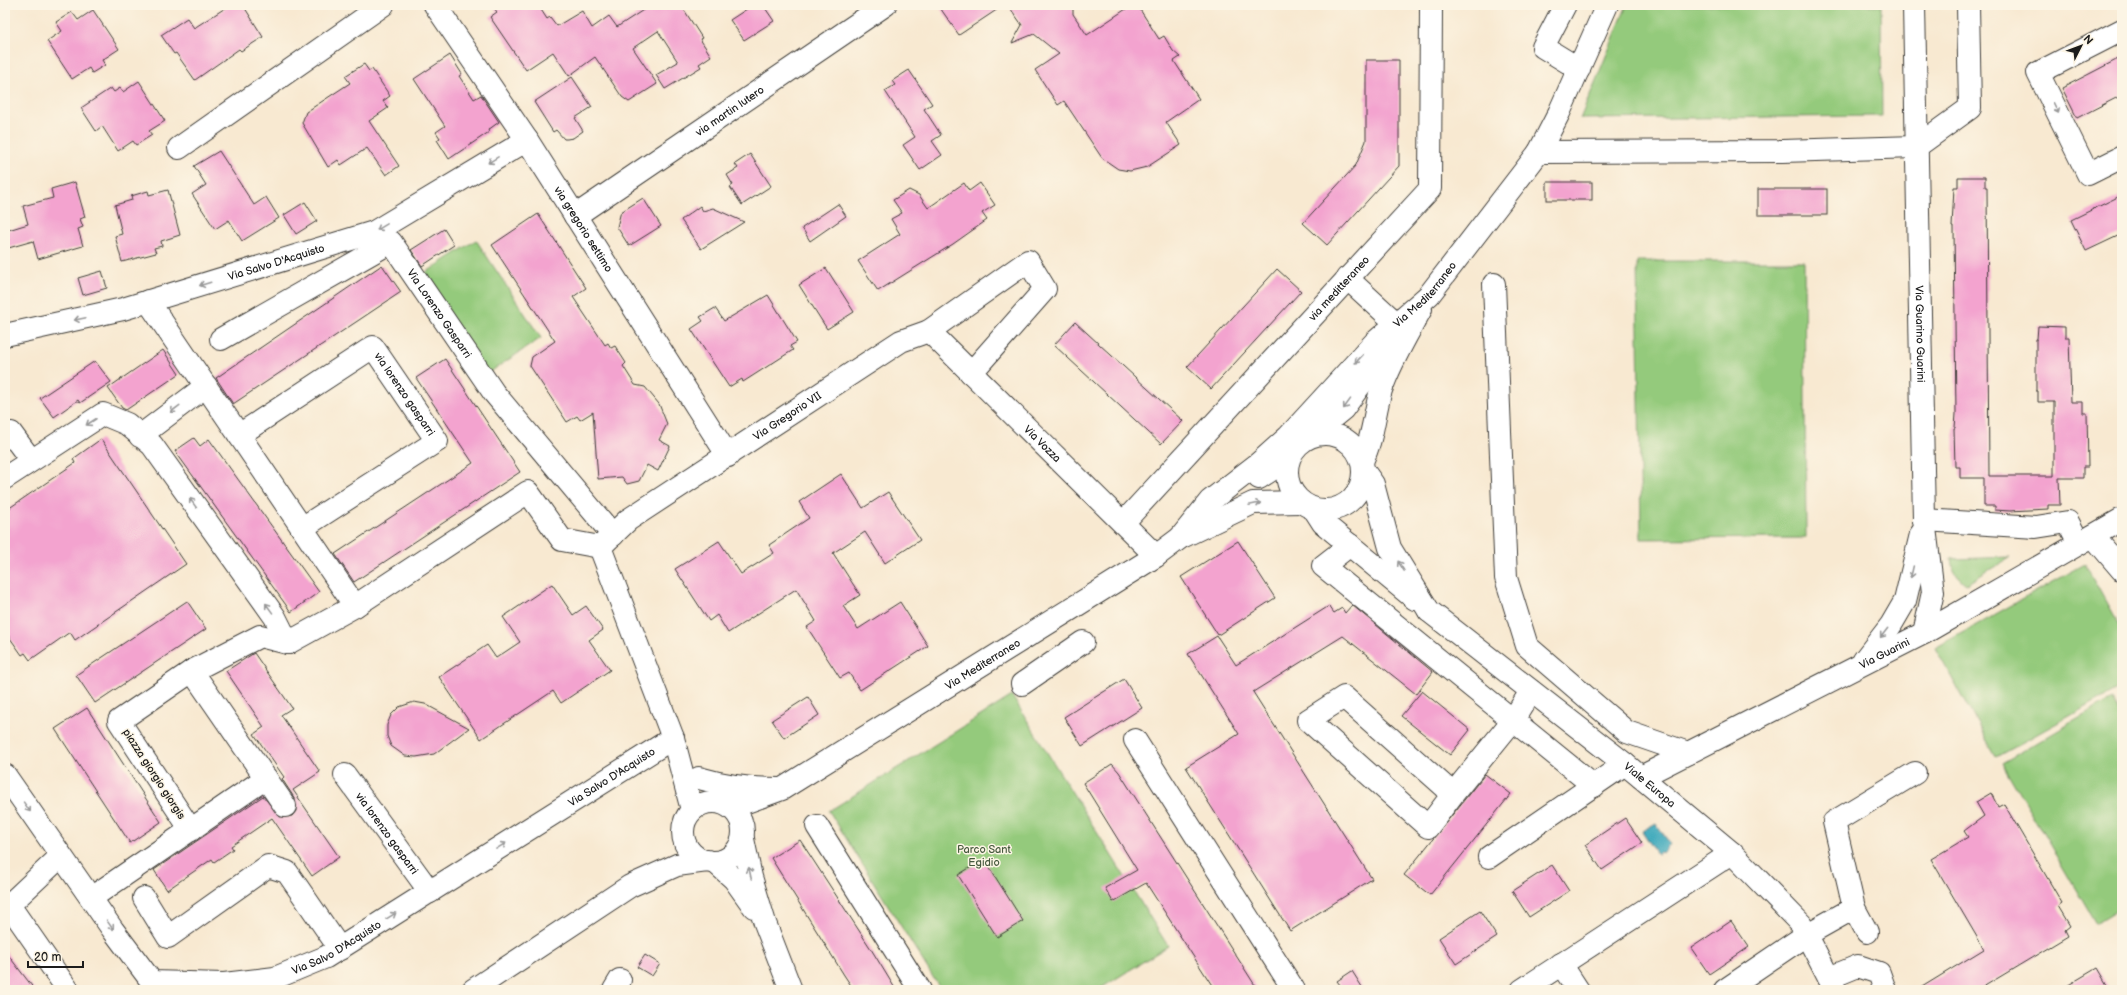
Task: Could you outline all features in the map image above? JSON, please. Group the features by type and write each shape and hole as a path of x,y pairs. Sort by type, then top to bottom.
{"street":[{"path":"179,148 383,5"},
{"name":"via gregorio settimo","path":"435,5 527,140 728,456"},
{"name":"via martin lutero","path":"575,216 885,5"},
{"name":"via meditteraneo","path":"1123,523 1430,189 1431,5"},
{"path":"1565,5 1543,47 1579,69"},
{"name":"Via Mediterraneo","path":"1181,537 1210,501 1259,463 1288,437 1375,342 1430,295 1539,152 1579,69 1607,5"},
{"name":"Via Guarino Guarini","path":"1914,5 1924,520 1933,592 1924,633"},
{"path":"1539,152 1782,151 1916,147 1970,108 1968,5"},
{"path":"2122,30 2038,73 2088,174 2122,157"},
{"name":"Via Salvo D'Acquisto","path":"5,335 123,309 374,232 527,140"},
{"name":"Via Lorenzo Gasparri","path":"221,339 391,242 494,393 606,541"},
{"name":"Via Gregorio VII","path":"606,541 628,520 728,456 901,341 929,331 1028,260 1045,289 971,373"},
{"path":"1347,278 1397,324"},
{"path":"1494,284 1506,578 1527,646 1627,732 1688,753"},
{"path":"1430,295 1393,360 1381,390 1369,447 1362,466 1362,482 1357,493 1348,502 1338,508 1326,510 1308,505 1293,494 1288,483 1286,471 1288,459 1301,441 1310,436 1343,409 1384,351 1430,295"},
{"path":"148,301 356,606"},
{"name":"Via Vozza","path":"929,331 1156,556"},
{"name":"via lorenzo gasparri","path":"239,435 373,347 437,441 302,528"},
{"path":"140,436 206,386"},
{"path":"5,478 103,414 127,424 152,445 276,617 288,643"},
{"path":"5,438 11,433 31,460"},
{"path":"1310,436 1323,433 1335,435 1347,441 1356,450 1362,466 1374,484 1390,548 1430,611"},
{"name":"Via Mediterraneo","path":"723,803 741,804 782,789 1156,556 1216,509 1288,459"},
{"path":"285,806 192,671 260,636 288,643 356,606 528,492 562,540 606,541 673,738 692,810"},
{"name":"Via Mediterraneo","path":"1181,537 1253,503 1308,505"},
{"name":"Viale Europa","path":"1308,505 1323,523 1430,611 1633,771 1732,853 1801,924 1832,984"},
{"name":"Via Guarini","path":"1489,857 1594,786 1633,771 1688,753 1924,633 2122,519"},
{"path":"1924,520 2036,527 2068,522 2086,540 2122,570"},
{"name":"Via Guarino Guarini","path":"1861,664 1891,625 1906,601 1924,520"},
{"path":"1350,545 1324,566 1594,786"},
{"path":"1933,592 1962,611"},
{"path":"1906,601 1913,622 1924,633"},
{"path":"1022,684 1083,642"},
{"name":"piazza giorgio giorgis","path":"191,830 119,721 192,671"},
{"path":"1453,794 1344,697 1308,720 1428,827 1512,720 1531,691"},
{"path":"673,738 699,778 723,803 739,816 751,877 765,923 791,990"},
{"name":"Via Salvo D'Acquisto","path":"5,775 61,856 152,982 224,984 275,978 326,958 673,738"},
{"path":"1135,740 1294,990"},
{"path":"1867,932 1854,908 1834,822 1915,773"},
{"name":"via lorenzo gasparri","path":"345,775 430,892"},
{"name":"piazza giorgio giorgis","path":"91,898 266,778"},
{"path":"699,778 720,784 749,789 782,789"},
{"name":"Via Mediterraneo","path":"743,835 782,789"},
{"path":"723,803 709,802 700,804 692,810 683,825 683,834 688,849 700,859 711,862 734,880 765,923"},
{"path":"817,826 920,990"},
{"path":"630,886 641,874 670,850 683,834"},
{"path":"473,990 630,886 677,864 722,861 735,853 743,835"},
{"path":"1522,990 1732,853"},
{"path":"61,856 9,905 68,990"},
{"path":"144,898 168,937 268,866 287,872 340,949"},
{"path":"1725,990 1806,935 1854,908"},
{"path":"1562,964 1578,990"},
{"path":"1832,984 1858,966 1879,973 1885,990"}],"green space":[{"path":"1627,5 1881,5 1882,116 1580,119"},
{"path":"476,240 541,338 487,374 422,275"},
{"path":"1637,261 1804,261 1806,538 1641,539"},
{"path":"2011,557 1966,584 1960,579 1952,567 1951,559"},
{"path":"2085,564 2122,631 2122,687 1996,757 1935,648"},
{"name":"Parco Sant Egidio","path":"1012,696 1168,946 1098,990 941,990 829,811"},
{"path":"2112,699 2122,717 2122,908 2096,924 2002,763"}],"water":[{"path":"1656,823 1670,844 1664,853 1660,852 1657,854 1642,831"}],"building":[{"path":"230,5 243,5 263,37 241,51 239,49 195,80 161,35 187,18 194,28"},
{"path":"492,5 538,5 547,19 550,17 557,26 582,11 592,28 609,16 617,27 651,5 681,5 702,38 700,39 711,56 699,64 701,67 665,89 656,75 678,62 658,31 633,48 657,84 629,102 622,97 595,57 569,76 553,52 526,70 490,17 497,12"},
{"path":"753,5 763,5 774,21 744,40 730,20"},
{"path":"938,5 1004,5 959,35"},
{"path":"1008,5 1073,5 1073,14 1087,35 1132,5 1137,5 1159,39 1164,36 1173,51 1180,57 1174,61 1199,99 1166,122 1181,145 1147,167 1130,171 1118,169 1102,158 1064,101 1058,105 1035,70 1059,54 1034,34 1012,43 1022,25"},
{"path":"93,10 119,49 102,60 105,65 92,73 89,68 72,79 47,41 62,31 56,22 72,12 78,20"},
{"path":"450,55 462,74 459,76 474,99 481,95 499,122 488,130 489,132 449,159 437,140 440,138 436,132 445,126 414,79"},
{"path":"2122,57 2122,95 2077,118 2062,88"},
{"path":"1366,60 1399,60 1399,166 1327,245 1303,223 1356,165 1366,141"},
{"path":"364,64 369,71 372,69 390,96 383,101 388,108 369,121 399,166 386,175 367,148 341,165 338,160 328,167 302,123 306,112 350,83 345,76"},
{"path":"909,70 932,104 924,109 941,135 932,141 942,155 920,170 903,145 915,137 885,91 895,85 892,81"},
{"path":"572,77 592,107 575,118 583,131 573,138 564,139 556,130 553,132 534,102"},
{"path":"139,81 165,121 149,131 152,135 136,145 133,141 118,151 102,126 96,131 81,108 111,88 114,92 120,88 123,92"},
{"path":"219,151 254,205 266,197 279,218 242,241 229,220 215,229 192,194 206,185 194,166"},
{"path":"750,154 771,186 742,205 730,187 733,185 727,175 738,168 735,164"},
{"path":"1958,177 1985,177 1985,187 1987,187 1989,476 2054,476 2054,402 2038,402 2038,391 2036,391 2036,339 2038,326 2065,327 2065,337 2069,337 2071,402 2083,402 2083,413 2087,413 2088,467 2083,467 2083,478 2059,478 2060,505 2048,505 2048,509 2010,511 1995,510 1995,506 1984,506 1984,478 1960,478 1960,467 1955,467 1954,428 1956,414 1954,227 1952,227 1954,187 1958,187"},
{"path":"75,182 85,217 80,219 83,227 78,229 83,246 38,259 33,241 5,249 5,231 28,224 23,206 53,198 51,189"},
{"path":"1547,182 1592,182 1592,200 1547,200"},
{"path":"964,183 969,191 980,183 995,205 982,213 987,220 953,244 878,291 858,261 900,234 891,219 902,213 893,200 909,190 919,195 928,208"},
{"path":"1758,189 1827,189 1827,215 1758,215"},
{"path":"168,190 180,235 161,241 162,246 154,248 156,253 122,262 115,236 122,234 115,205 132,200 131,196 148,191 149,195"},
{"path":"2122,195 2122,234 2086,251 2071,220"},
{"path":"643,198 661,226 629,246 617,227 620,215 621,212"},
{"path":"305,202 317,221 296,234 284,215"},
{"path":"838,204 846,216 810,241 802,228"},
{"path":"700,206 703,211 713,208 744,222 701,249 681,220"},
{"path":"538,214 586,288 573,297 605,345 608,343 611,348 615,346 626,363 623,366 635,385 645,387 659,404 667,424 659,440 670,446 658,471 647,465 639,481 627,484 622,477 598,479 593,412 580,420 577,416 567,422 530,366 532,357 555,341 492,245"},
{"path":"444,229 454,245 422,266 411,250"},
{"path":"382,265 401,292 233,404 216,378"},
{"path":"826,268 854,312 827,329 799,285"},
{"path":"1277,269 1301,291 1211,389 1187,367"},
{"path":"102,271 107,288 83,295 78,278"},
{"path":"768,295 797,342 790,346 793,350 743,382 742,379 729,387 691,329 703,321 700,317 715,308 724,321"},
{"path":"1075,322 1183,421 1161,444 1054,345"},
{"path":"163,350 179,374 126,410 122,408 108,388"},
{"path":"445,359 520,472 354,582 335,554 473,463 416,378"},
{"path":"95,361 111,382 80,403 78,400 54,417 40,398"},
{"path":"194,438 200,446 209,439 319,592 291,612 175,451"},
{"path":"101,439 186,564 75,640 70,632 30,660 25,653 22,655 5,631 5,511 75,463 73,459"},
{"path":"841,474 863,508 888,492 920,540 885,563 865,532 833,553 860,595 843,606 858,629 900,602 928,646 860,690 849,673 840,678 807,627 816,621 796,589 728,633 717,615 709,621 675,569 719,541 741,574 774,553 769,545 809,518 799,502"},
{"path":"1238,541 1275,598 1218,635 1181,577"},
{"path":"552,584 573,615 586,606 603,630 589,640 610,670 561,703 553,691 481,739 439,677 487,645 496,658 520,642 503,617"},
{"path":"187,601 206,629 95,703 76,675"},
{"path":"1352,605 1433,672 1416,694 1343,636 1253,692 1372,879 1290,931 1186,767 1239,734 1188,654 1217,636 1236,665 1329,606 1334,613 1342,608 1345,613"},
{"path":"254,653 292,708 281,715 320,772 293,790 339,857 312,876 272,818 231,846 233,849 214,862 212,859 167,890 154,870 263,796 280,817 292,816 296,811 295,799 282,779 284,777 254,734 264,727 226,671"},
{"path":"1124,679 1142,708 1082,746 1064,717"},
{"path":"1422,691 1470,730 1450,755 1401,716"},
{"path":"808,697 819,715 784,738 772,720"},
{"path":"414,702 425,704 469,728 434,754 416,757 405,756 391,746 387,736 387,725 391,715 399,707"},
{"path":"87,708 161,822 130,843 55,729"},
{"path":"1112,764 1119,772 1258,990 1215,990 1146,883 1113,902 1105,888 1137,870 1083,783"},
{"path":"1485,774 1511,794 1430,895 1404,875"},
{"path":"1991,793 1998,807 2004,804 2062,903 2058,906 2070,926 2065,930 2068,936 1978,990 1917,990 1984,949 1931,859 1968,837 1964,831 1984,816 1976,802"},
{"path":"1625,818 1642,843 1602,870 1585,845"},
{"path":"800,840 896,990 854,990 844,975 771,858"},
{"path":"984,859 1023,921 997,937 958,875"},
{"path":"1552,865 1569,891 1529,917 1512,891"},
{"path":"1480,911 1497,937 1456,964 1439,938"},
{"path":"1731,921 1749,947 1709,974 1691,948"},
{"path":"5,951 35,990 5,990"},
{"path":"645,955 660,964 652,976 637,967"},
{"path":"2097,968 2110,990 2060,990"},
{"path":"1352,971 1364,990 1344,990 1337,981"}]}
